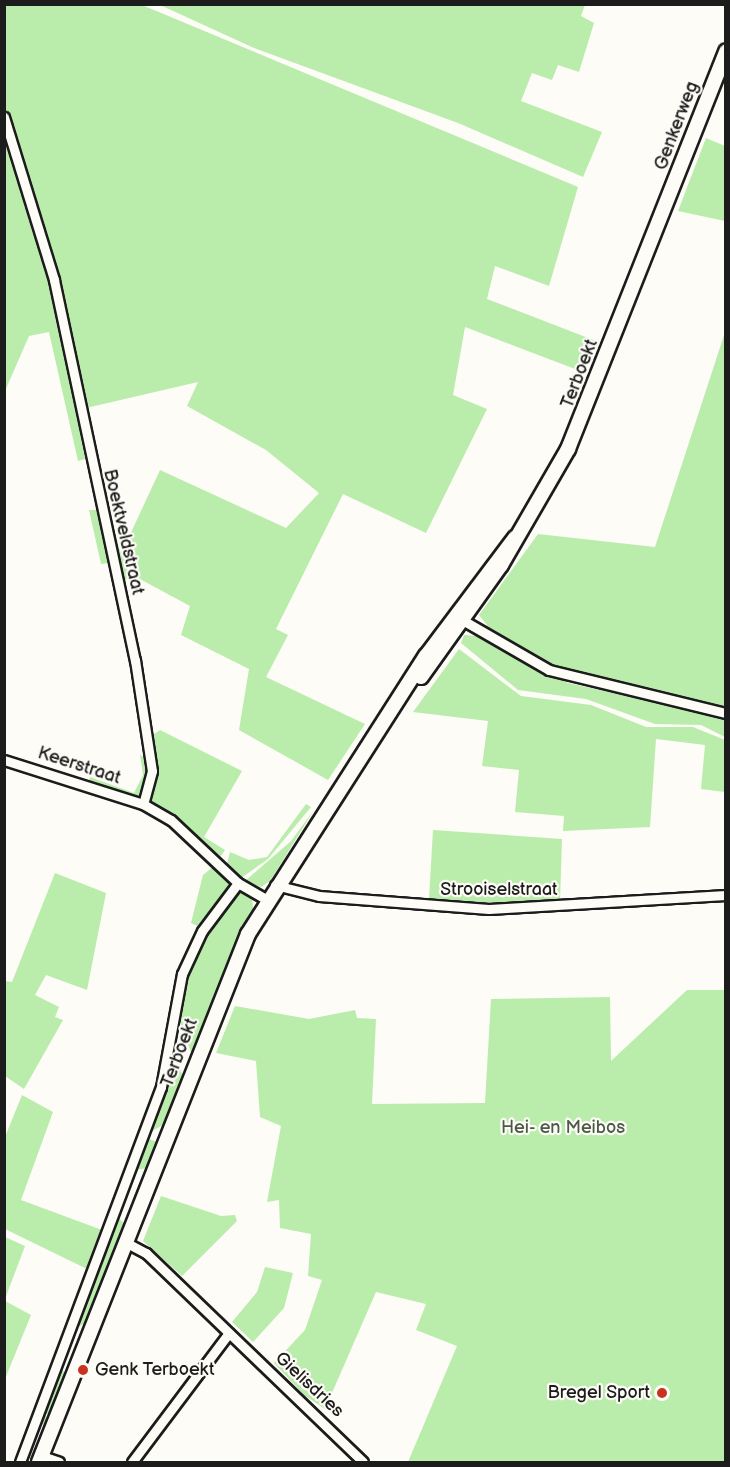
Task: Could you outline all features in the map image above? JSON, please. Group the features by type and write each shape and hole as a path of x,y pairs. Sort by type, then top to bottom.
{"main road":[{"name":"Genkerweg","path":"662,214 726,51"},
{"name":"Terboekt","path":"41,1459 233,966 266,899 515,538 568,449 662,214"}],"street":[{"name":"Boektveldstraat","path":"4,117 54,280 135,660 152,771 143,804"},
{"path":"459,618 549,670 726,713"},
{"name":"Keerstraat","path":"4,760 143,804"},
{"path":"143,804 171,820 238,883 266,899"},
{"name":"Terboekt","path":"20,1462 161,1087 182,974 202,931 238,883"},
{"name":"Strooiselstraat","path":"274,885 319,896 489,909 726,895"},
{"name":"Gielisdries","path":"125,1242 146,1253 363,1462"},
{"path":"132,1462 229,1333"},
{"path":"41,1459 59,1462"}],"green space":[{"path":"5,5 142,5 578,187 549,286 495,266 487,299 596,341 583,372 465,327 453,395 487,409 426,533 343,494 276,629 288,635 266,677 365,724 328,780 239,730 249,669 181,635 190,606 138,578 126,579 123,588 107,518 111,517 121,554 160,470 286,528 319,493 266,450 187,406 198,382 86,408 50,249 5,108"},
{"path":"160,5 585,5 581,16 594,23 579,72 558,65 552,80 532,73 521,101 602,132 583,177 458,123 254,48"},
{"path":"5,132 50,283 85,459 78,461 49,332 29,336 5,391"},
{"path":"706,138 725,146 725,221 678,211"},
{"path":"725,332 725,708 561,670 498,639 479,615 538,534 655,547"},
{"path":"89,510 97,510 109,563 101,564"},
{"path":"464,635 478,636 568,683 725,718 725,737 701,725 655,724 586,699 518,690 461,643"},
{"path":"459,649 521,696 591,705 646,727 693,727 725,740 725,792 701,789 705,745 656,739 650,827 563,831 564,816 515,812 519,770 482,766 488,721 413,712"},
{"path":"160,730 242,771 204,837 225,850 218,860 152,802 153,735"},
{"path":"140,754 148,763 139,797 89,782 90,777 134,793 143,775"},
{"path":"306,804 311,807 268,859 241,878 226,868 230,852 249,860 267,857"},
{"path":"314,810 270,881 261,887 245,881 291,841"},
{"path":"433,830 562,839 560,901 489,904 429,899"},
{"path":"213,867 232,883 197,926 191,923 203,875"},
{"path":"55,873 106,893 87,990 46,975 35,995 59,1007 55,1017 63,1020 24,1089 5,1076 5,981 12,982"},
{"path":"242,890 252,897 253,910 192,1055 181,1025 184,979 218,912"},
{"name":"Hei- en Meibos","path":"687,990 725,990 725,1462 408,1462 457,1346 416,1330 426,1304 376,1292 325,1409 304,1395 274,1363 305,1330 322,1280 308,1276 311,1234 280,1228 279,1200 267,1202 281,1126 260,1117 256,1061 216,1053 235,1006 309,1019 355,1010 357,1018 376,1019 372,1104 485,1103 491,999 610,997 611,1061"},
{"path":"178,1065 183,1076 165,1124 150,1132 170,1067"},
{"path":"22,1095 53,1112 21,1200 102,1230 87,1269 5,1229 5,1137"},
{"path":"146,1138 157,1142 147,1168 136,1170"},
{"path":"161,1196 221,1216 235,1215 237,1221 182,1276 143,1241"},
{"path":"117,1217 125,1224 88,1321 75,1329"},
{"path":"5,1237 25,1246 5,1299"},
{"path":"265,1267 293,1273 284,1308 253,1342 232,1322 257,1292"},
{"path":"5,1301 31,1315 5,1379"},
{"path":"60,1367 66,1375 51,1415 46,1414 46,1424 39,1425"}],"place":[{"name":"Genk Terboekt","path":"83,1370"},
{"name":"Bregel Sport","path":"662,1393"}]}
